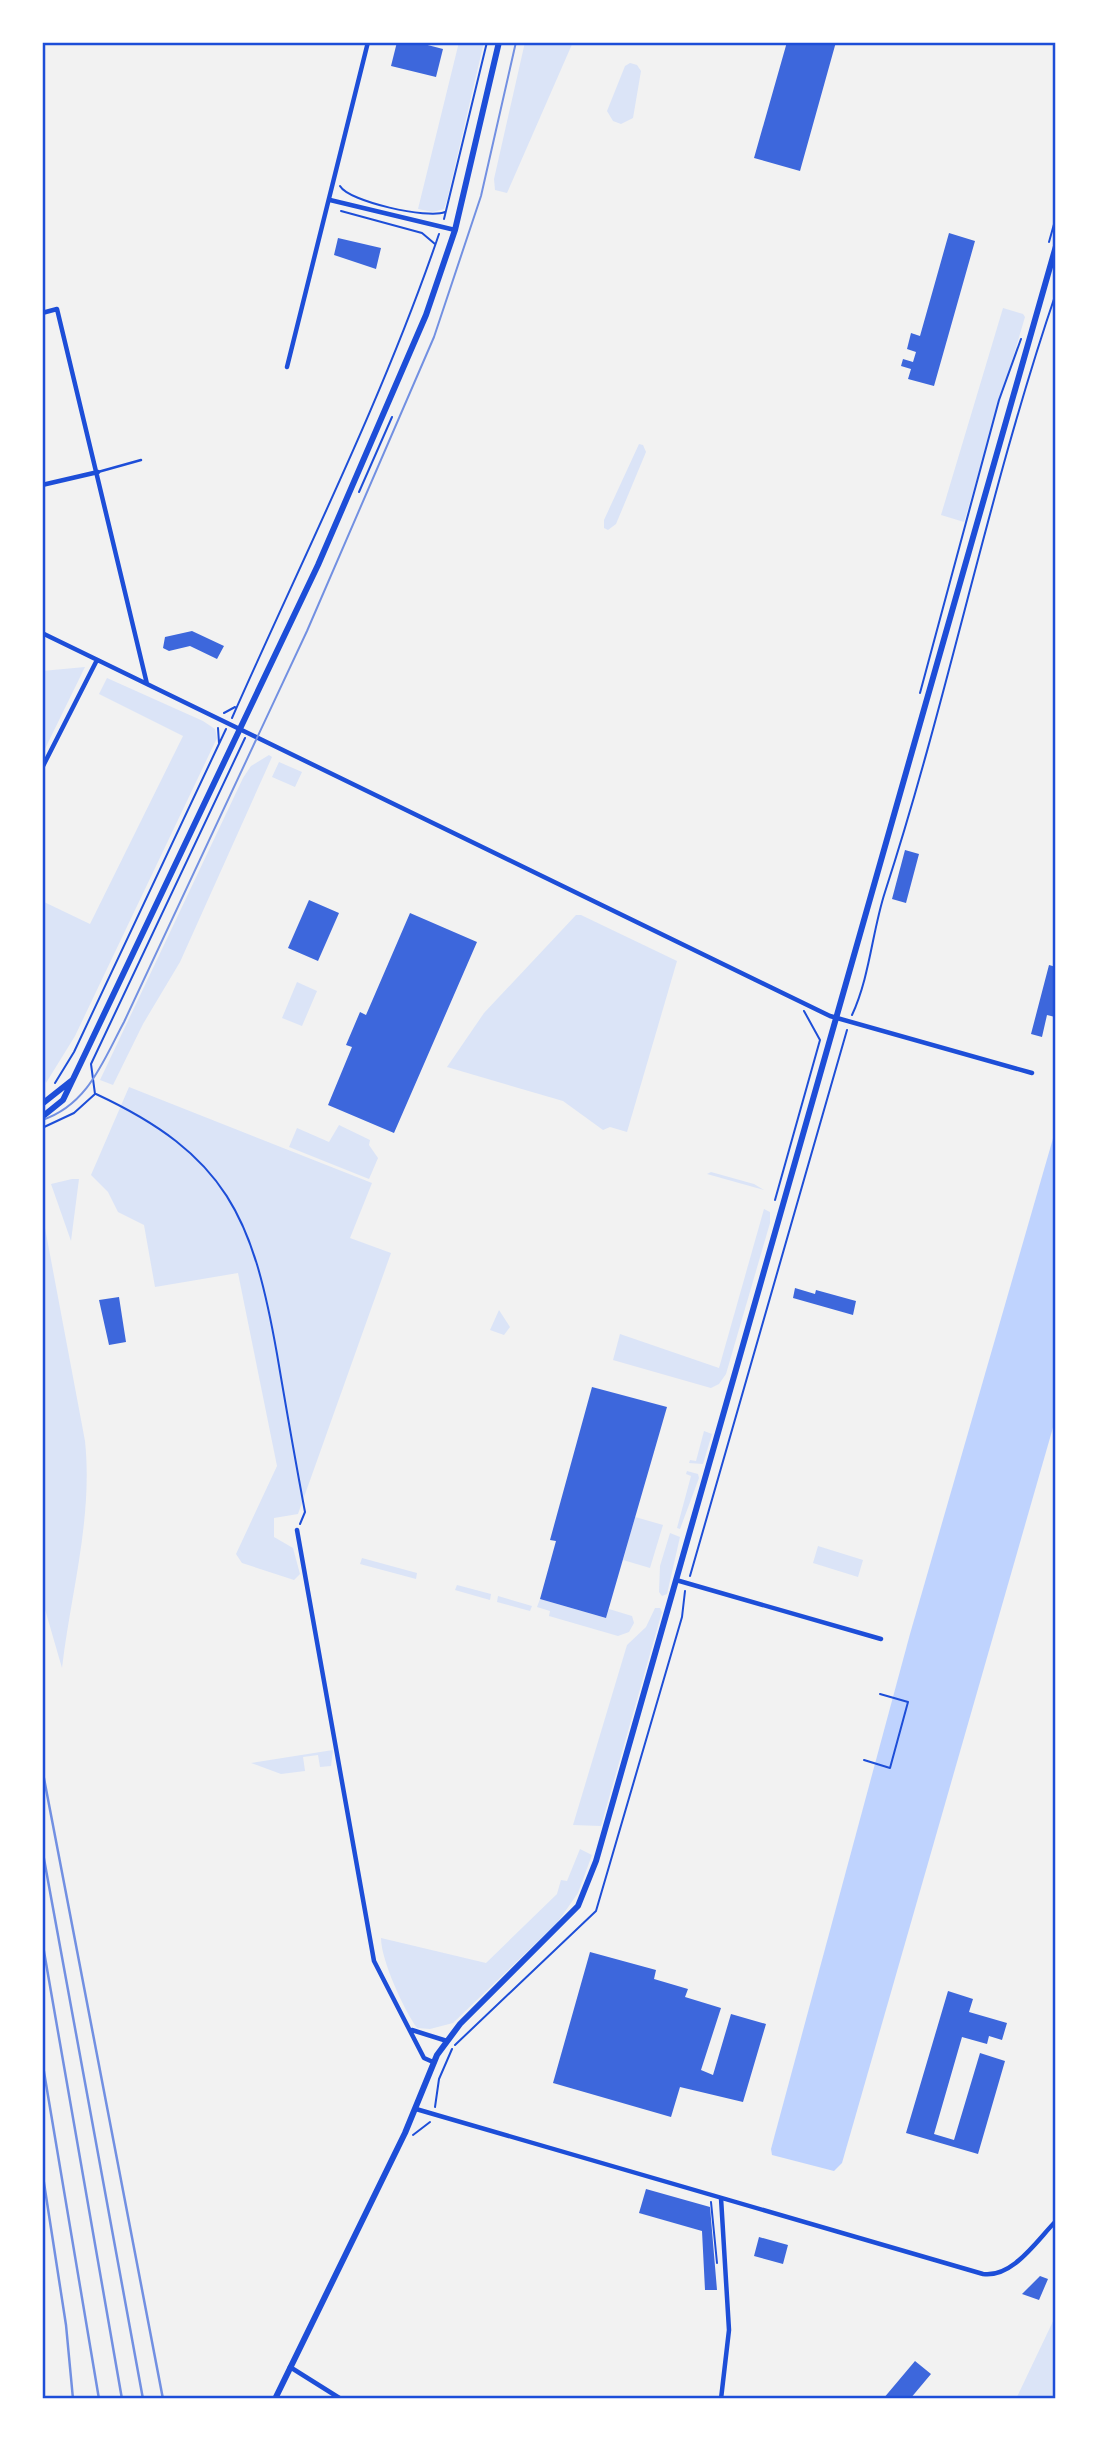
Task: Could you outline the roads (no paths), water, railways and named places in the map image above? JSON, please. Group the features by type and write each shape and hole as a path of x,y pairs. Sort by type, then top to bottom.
{"main road":[{"path":"42,1117 62,1100 367,453 426,315 455,230 499,42"},
{"path":"275,2399 416,2109 433,2062 447,2041 578,1906 596,1861 1056,246"},
{"path":"44,1102 71,1081"}],"street":[{"path":"287,366 335,183 368,42"},
{"path":"330,200 455,230"},
{"path":"42,313 57,309 147,684"},
{"path":"42,485 98,472"},
{"path":"42,633 837,1019 1032,1073"},
{"path":"42,768 97,660"},
{"path":"297,1530 374,1961 424,2058 433,2062"},
{"path":"676,1580 881,1639"},
{"path":"411,2030 447,2041"},
{"path":"416,2109 980,2273 998,2274 1009,2268 1056,2221"},
{"path":"721,2198 729,2330 721,2399"},
{"path":"290,2367 341,2399"}],"lane":[{"path":"98,472 141,460"}],"water":[{"path":"1056,1128 1056,1417 842,2163 834,2171 772,2155 771,2149 910,1634"}],"tram line":[{"path":"42,1120 71,1104 83,1093 101,1066 307,631 434,337 481,196 516,42"}],"railway":[{"path":"42,1768 163,2399"},
{"path":"42,1848 143,2399"},
{"path":"42,1940 122,2399"},
{"path":"42,2060 99,2399"},
{"path":"42,2170 66,2325 73,2399"}]}
